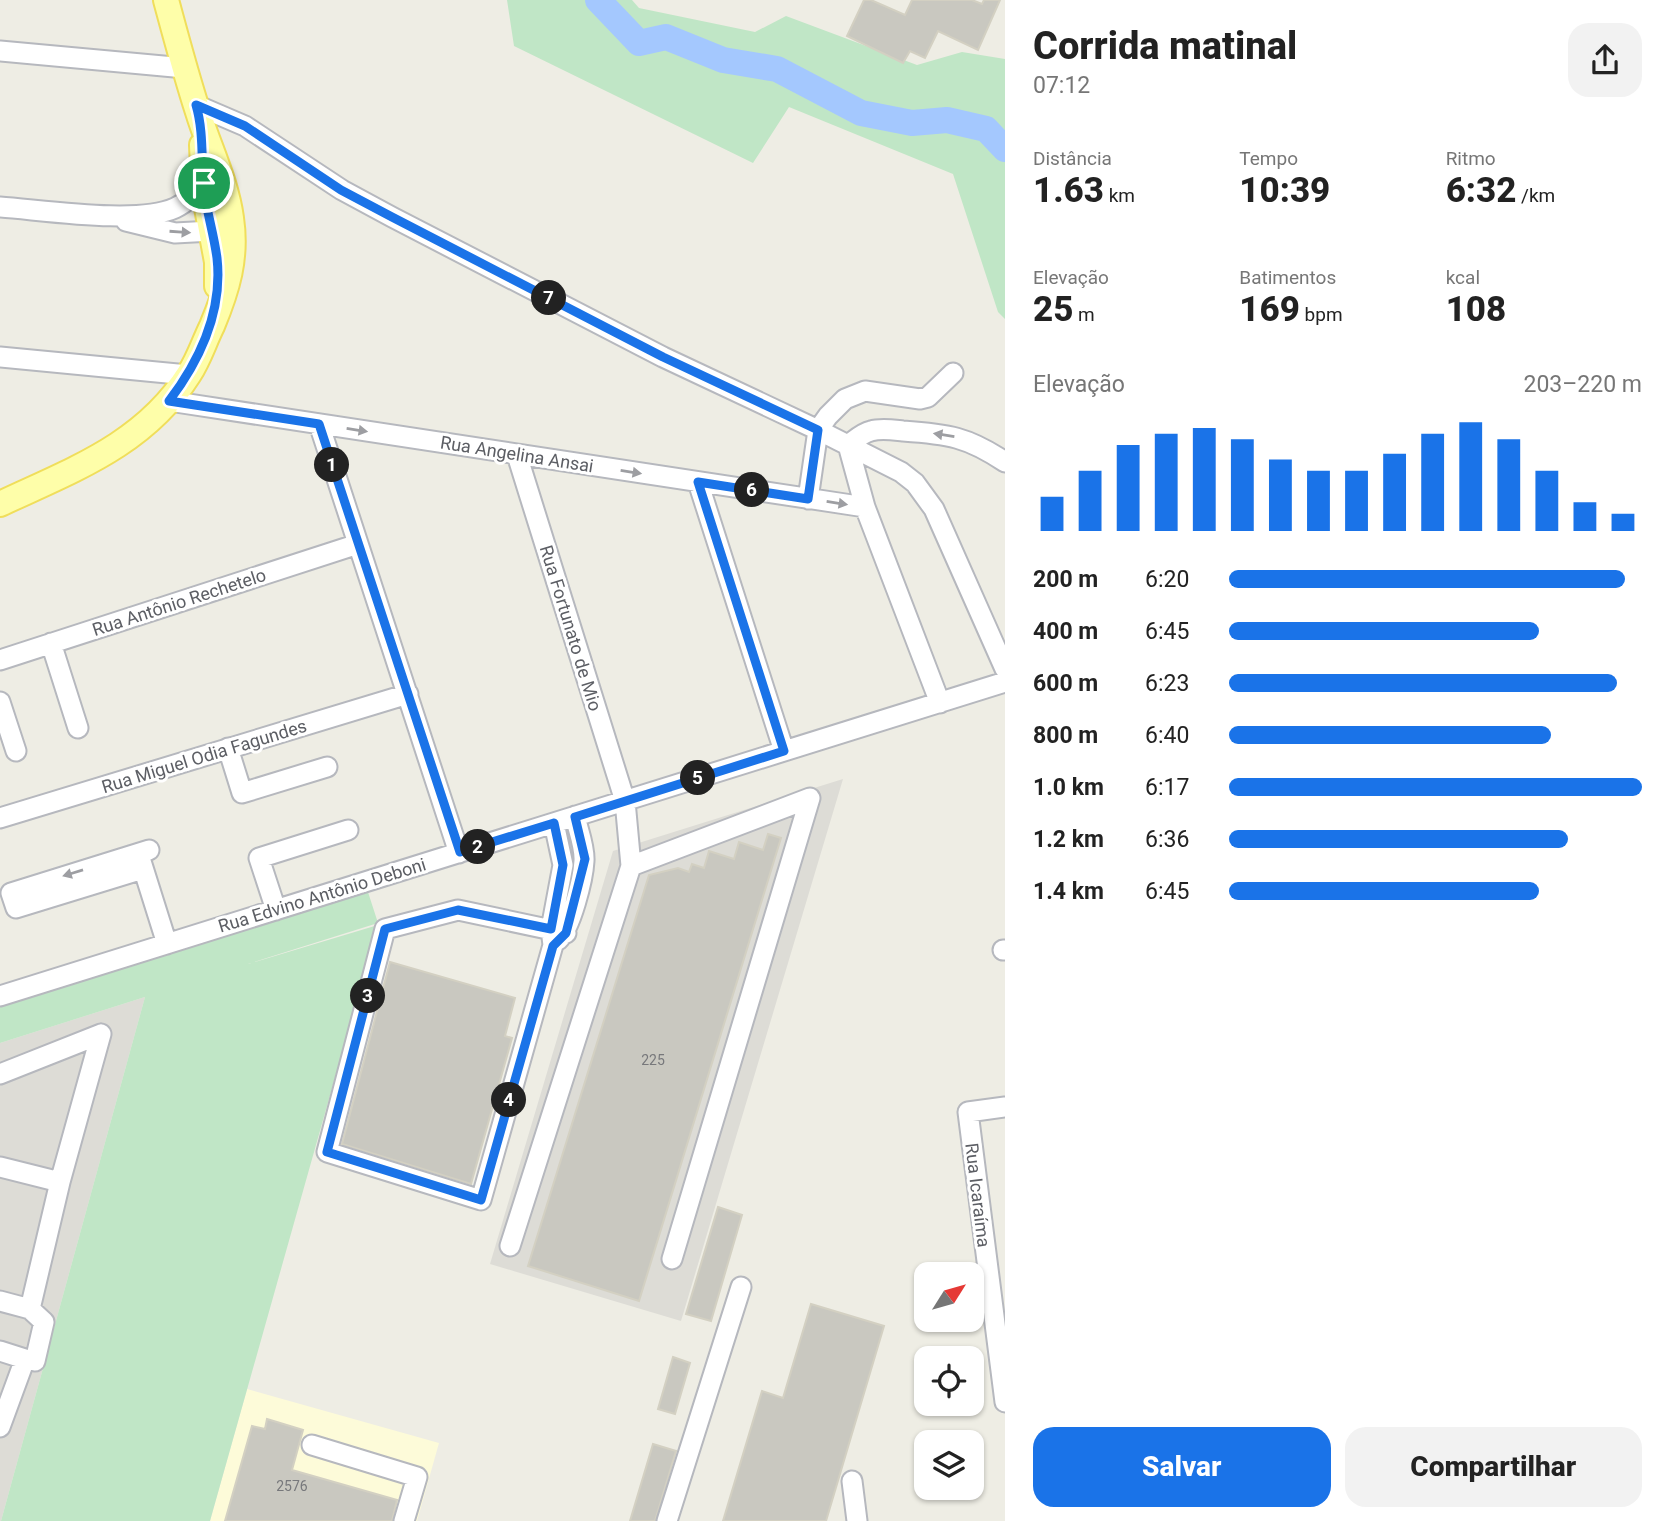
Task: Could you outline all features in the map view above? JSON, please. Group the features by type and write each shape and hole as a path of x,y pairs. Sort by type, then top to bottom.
{"main road":[{"path":"0,504 117,447 142,428 169,401 188,375 227,290 233,252 231,216 215,187 197,109 166,0"},
{"path":"210,330 218,274 212,231 215,187"}],"street":[{"path":"0,51 185,68"},
{"path":"197,109 245,126 341,190 383,213 663,357 901,472 915,483 934,509 1005,668"},
{"path":"0,207 101,215 150,214 173,209 215,187"},
{"path":"101,215 175,233 212,231"},
{"path":"0,357 188,375"},
{"path":"808,499 818,430 845,399 865,391 920,399 928,397 953,373"},
{"name":"Rua Angelina Ansai","path":"169,401 865,507"},
{"path":"319,424 460,852"},
{"path":"848,445 865,433 880,429 933,433 951,435 977,444 1005,462"},
{"path":"848,445 865,507 940,703"},
{"name":"Rua Fortunato de Mio","path":"517,454 625,801 631,866"},
{"path":"698,482 784,751"},
{"name":"Rua Antônio Rechetelo","path":"0,660 358,544"},
{"path":"51,643 78,727"},
{"name":"Rua Edvino Antônio Deboni","path":"0,996 1005,682"},
{"name":"Rua Miguel Odia Fagundes","path":"0,817 408,694"},
{"path":"0,702 16,751"},
{"path":"228,748 242,793 327,767"},
{"path":"510,1246 631,866 810,798 672,1259"},
{"path":"556,936 458,910 385,929 327,1152 481,1200 556,936 585,859 575,817"},
{"path":"554,823 563,865 556,936"},
{"path":"276,910 259,858 348,830"},
{"path":"143,857 16,908 13,901 11,893 143,857"},
{"path":"143,857 167,944"},
{"path":"0,1074 101,1034 60,1182 30,1309"},
{"name":"Rua Icaraíma","path":"1005,1107 968,1112 1005,1402"},
{"path":"0,1167 60,1182"},
{"path":"667,1521 741,1287"},
{"path":"0,1301 30,1309 44,1322 35,1361 0,1351"},
{"path":"0,1427 25,1359"},
{"path":"312,1445 417,1477 404,1521"},
{"path":"852,1481 856,1521"}],"shaded area":[{"path":"843,779 681,1321 490,1264 613,851"},
{"path":"145,997 1,1521 0,1521 0,1043"},
{"path":"247,1389 439,1443 417,1521 210,1521"}],"green space":[{"path":"507,0 632,0 639,8 755,32 786,16 917,65 962,52 1005,59 1005,319 998,312 953,174 789,107 753,163 514,46"},
{"path":"367,889 378,923 248,964 378,925 210,1521 1,1521 145,997 0,1043 0,1005"}],"building":[{"path":"864,0 871,0 905,15 912,0 972,0 982,4 984,0 1000,0 978,50 938,31 925,58 910,51 903,63 847,36"},
{"path":"768,834 781,838 639,1301 528,1266 649,875 678,868 689,872 692,864 704,868 709,851 734,859 739,842 763,850"},
{"path":"390,962 515,998 505,1036 512,1038 471,1184 342,1144"},
{"path":"718,1207 742,1215 711,1321 686,1314"},
{"path":"811,1304 884,1326 826,1521 723,1521 762,1391 783,1398"},
{"path":"673,1357 690,1363 675,1414 658,1409"},
{"path":"267,1419 303,1430 292,1470 397,1500 392,1521 225,1521 252,1426 265,1429"},
{"path":"653,1444 676,1451 655,1521 630,1521"}],"waterway":[{"path":"598,0 639,43 666,37 723,60 777,69 861,113 912,123 947,120 986,129 1005,149"}],"route":[{"path":"196,105 245,126 341,190 392,217 697,374 818,430 808,499 698,482 784,751 575,817 585,859 572,912 566,933 553,946 481,1200 327,1152 385,929 458,910 551,929 563,865 554,823 460,852 319,424 169,401 203,348 210,330 217,288 218,262 204,183 196,105"}]}
